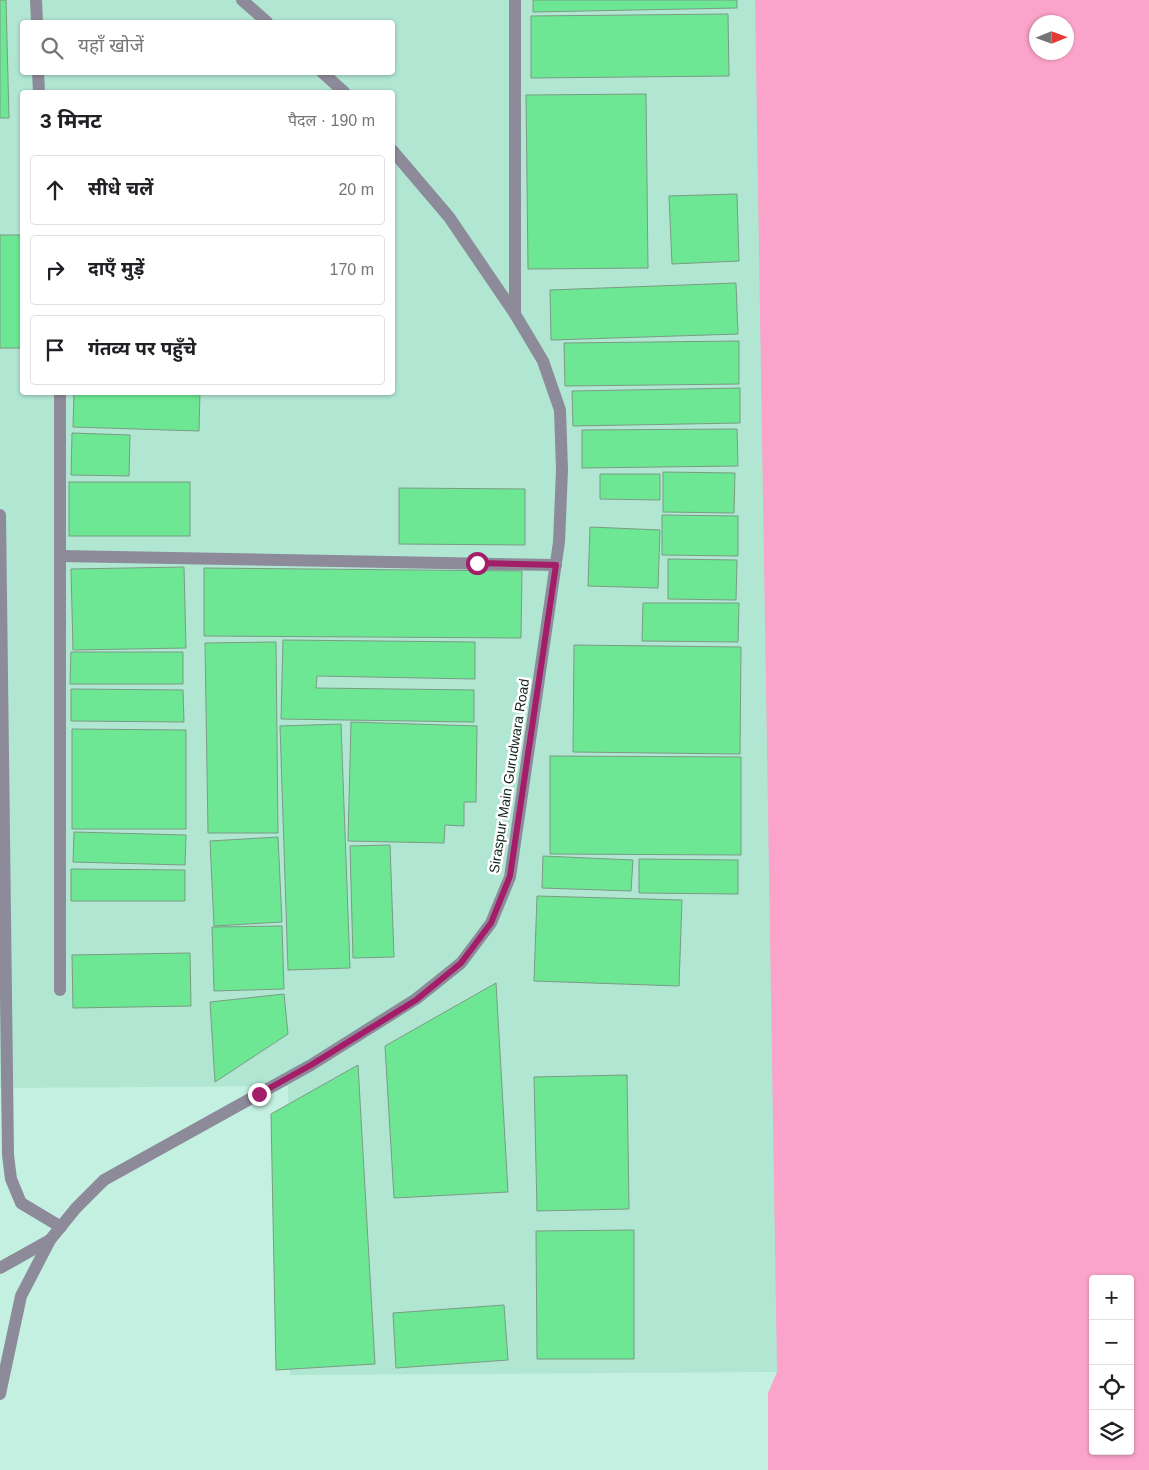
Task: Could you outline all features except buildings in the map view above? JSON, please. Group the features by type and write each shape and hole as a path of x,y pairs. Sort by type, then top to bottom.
{"street":[{"path":"36,0 37,20"},
{"path":"242,0 265,20"},
{"path":"515,0 515,314"},
{"path":"38,75 39,90"},
{"path":"325,75 342,90"},
{"name":"Siraspur Main Gurudwara Road","path":"0,1394 21,1296 50,1240 76,1208 104,1180 311,1065 416,1000 461,963 491,923 510,876 560,542 562,470 560,410 543,360 515,314 449,218 395,154"},
{"path":"60,395 60,990"},
{"path":"0,515 8,1155 11,1179 21,1203 61,1227"},
{"path":"60,556 556,565"},
{"path":"0,1268 50,1240"}],"shaded area":[{"path":"0,0 766,0 777,1372 290,1375 288,1086 0,1088"},
{"path":"755,0 1149,0 1149,1470 768,1470 768,1393 777,1372"}],"route":[{"path":"259,1094 311,1065 416,1000 461,963 491,923 510,876 556,565 477,563"}]}
